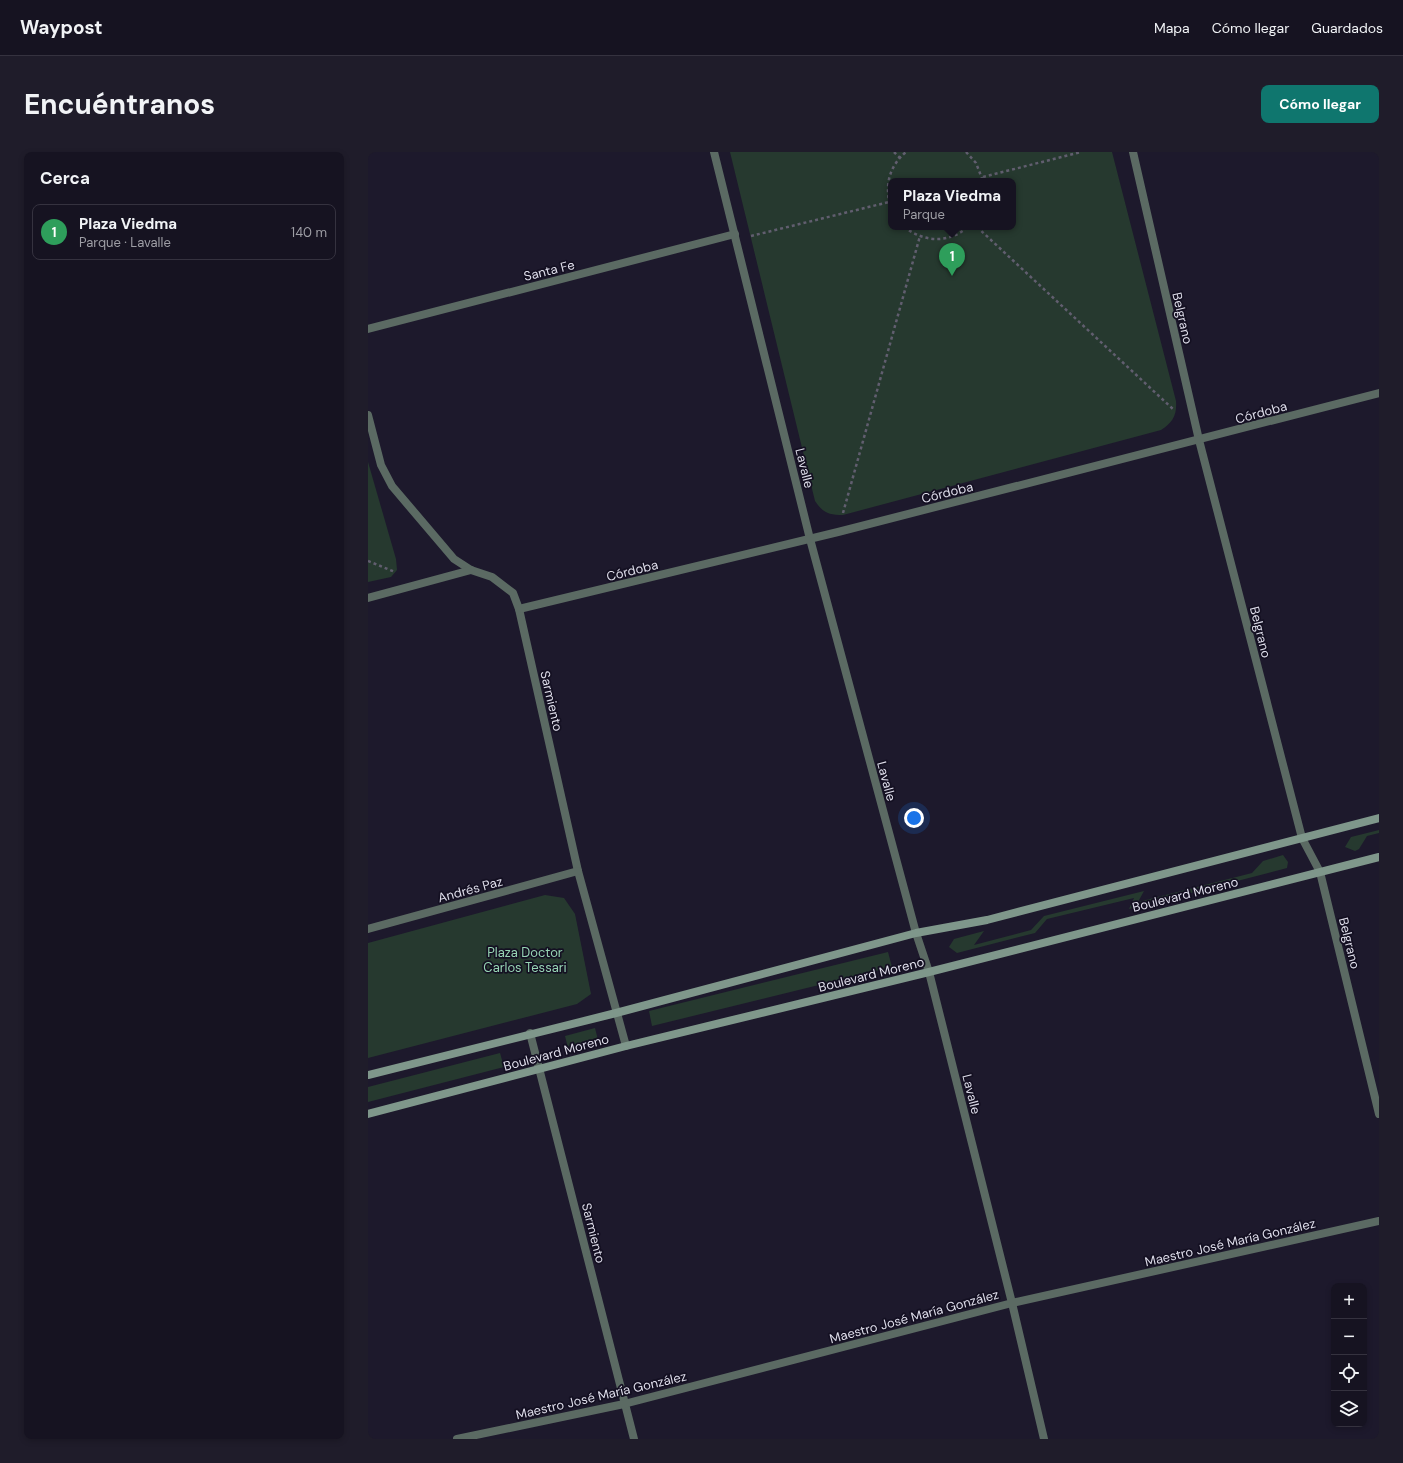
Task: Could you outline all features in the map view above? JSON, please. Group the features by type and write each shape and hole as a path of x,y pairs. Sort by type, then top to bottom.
{"main road":[{"name":"Boulevard Moreno","path":"368,1075 616,1013 916,933 987,920 1379,818"},
{"name":"Boulevard Moreno","path":"368,1114 626,1046 929,972 1379,857"}],"street":[{"name":"Lavalle","path":"714,152 810,539 916,933 929,972 1012,1303 1044,1439"},
{"name":"Belgrano","path":"1133,152 1199,440 1302,838 1320,872 1379,1114"},
{"name":"Santa Fe","path":"368,329 736,237"},
{"name":"Córdoba","path":"519,609 838,532 1379,393"},
{"name":"Sarmiento","path":"368,415 381,466 392,486 454,559 471,570 492,577 513,593 519,609 578,871 626,1046"},
{"path":"368,598 471,570"},
{"name":"Andrés Paz","path":"368,929 578,871"},
{"name":"Sarmiento","path":"530,1034 634,1439"},
{"name":"Maestro José María González","path":"457,1439 624,1404 1012,1303 1379,1221"}],"path":[{"path":"894,152 900,158"},
{"path":"889,178 894,165 906,152"},
{"path":"966,152 976,163 983,178"},
{"path":"987,178 1081,152"},
{"path":"888,180 888,199"},
{"path":"736,237 888,202"},
{"path":"908,230 913,234 929,239 945,239 960,234 965,230"},
{"path":"980,230 1174,411"},
{"path":"838,532 920,236"}],"green space":[{"path":"730,152 1112,152 1176,401 1175,414 1169,424 1161,430 843,515 827,512 815,501"},
{"path":"368,462 396,559 397,570 391,577 368,582"},
{"path":"1379,830 1379,833 1367,836 1359,849 1355,851 1345,847 1351,837"},
{"path":"1283,855 1288,862 1287,868 1129,909 1134,898 1047,919 1035,933 957,953 949,947 954,939 984,931 974,945 1031,930 1044,916 1144,891 1138,902 1252,873 1263,861"},
{"name":"Plaza Doctor Carlos Tessari","path":"545,895 564,898 575,914 591,994 577,1004 368,1058 368,943"},
{"path":"888,952 892,967 652,1026 649,1011"},
{"path":"595,1028 598,1040 568,1048 565,1036"},
{"path":"500,1053 504,1067 368,1102 368,1087"}],"place":[{"name":"Plaza Viedma","path":"952,276"}]}
